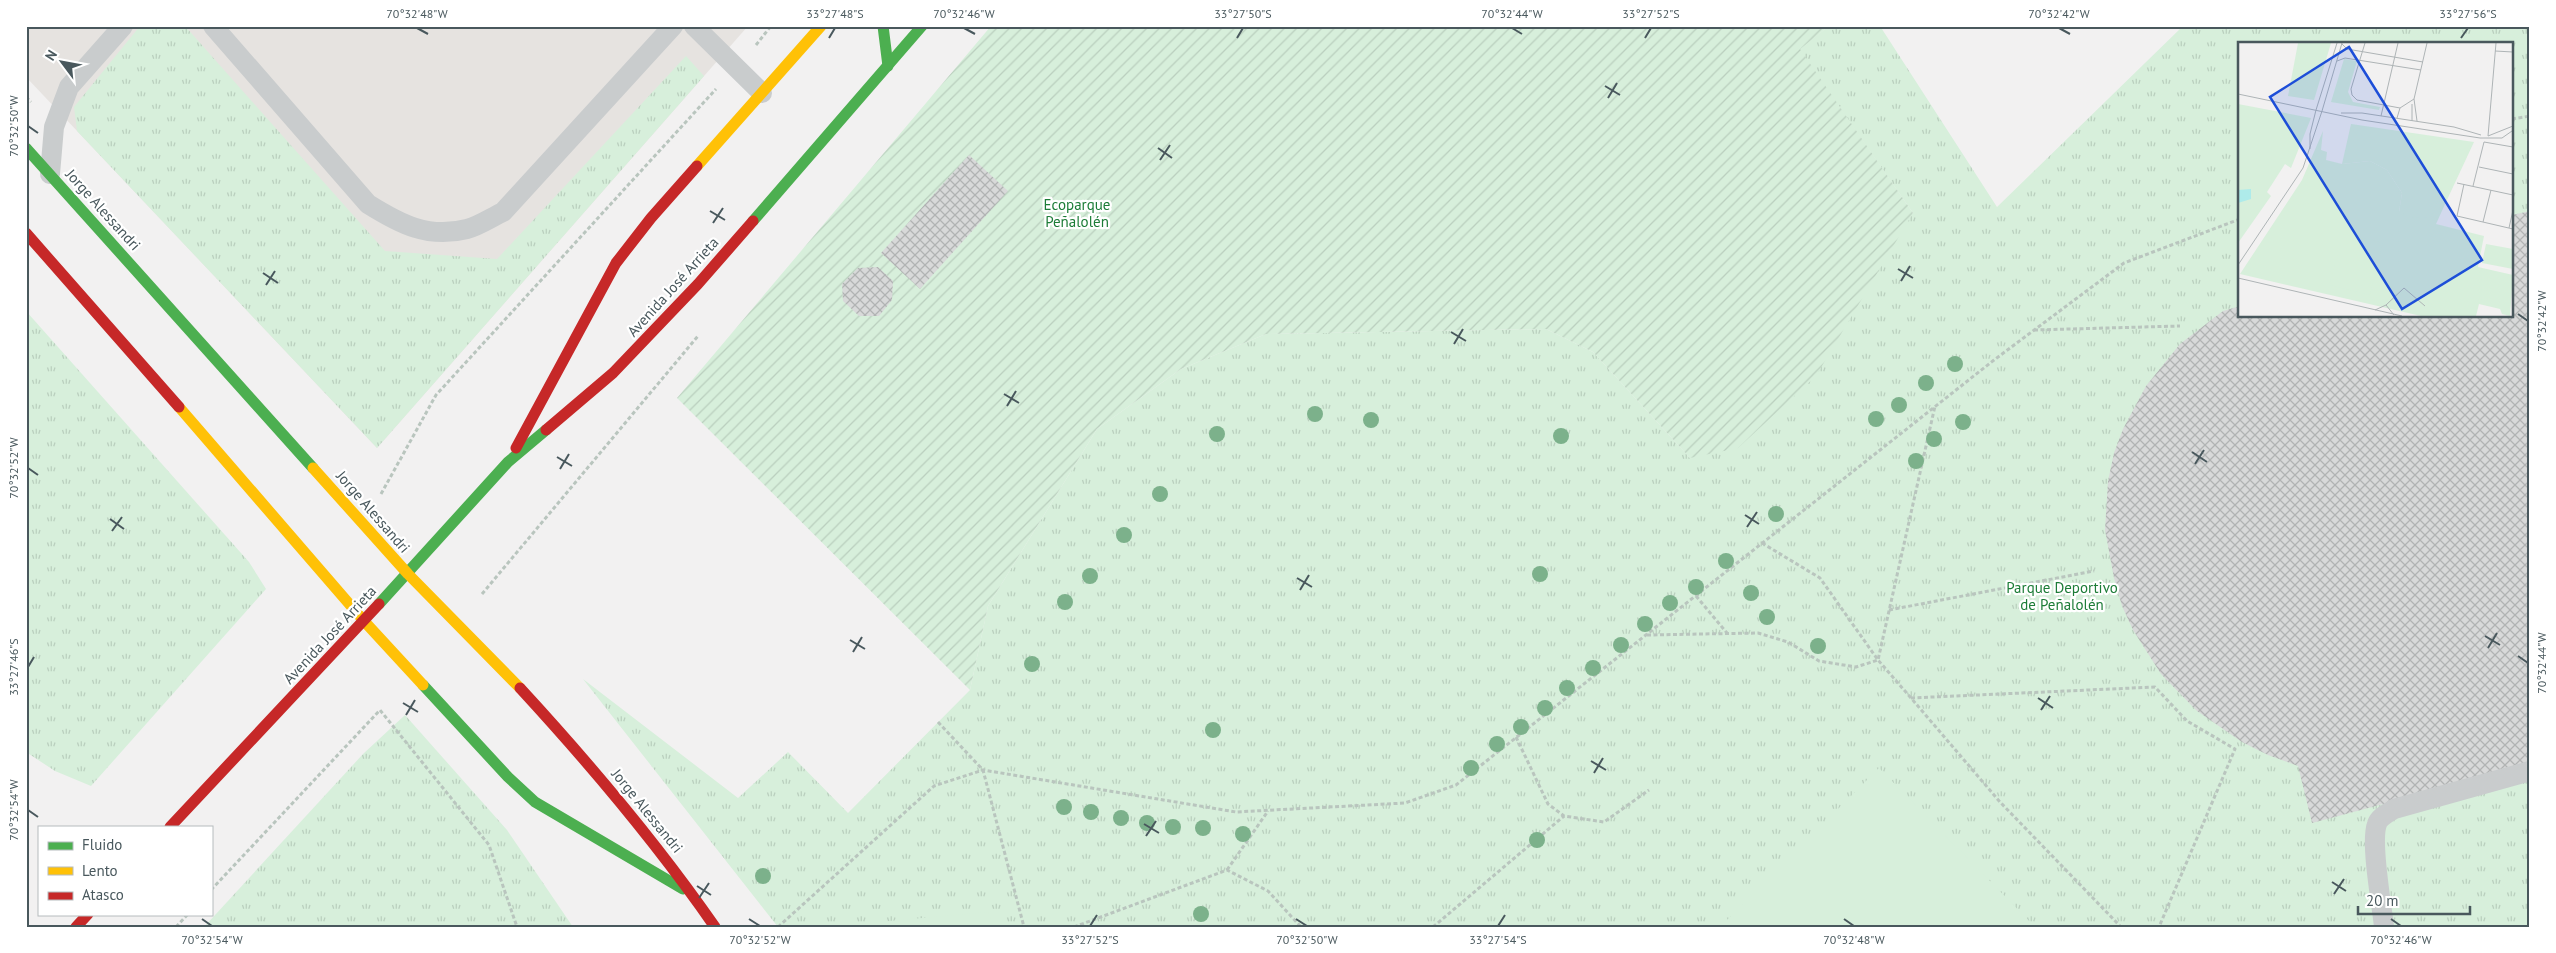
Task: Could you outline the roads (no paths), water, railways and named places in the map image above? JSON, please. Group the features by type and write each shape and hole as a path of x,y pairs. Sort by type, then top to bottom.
{"main road":[{"name":"Avenida José Arrieta","path":"508,462 616,263 646,224 821,26"},
{"path":"883,26 888,66"},
{"name":"Avenida José Arrieta","path":"171,826 408,574 508,462 613,373 646,340 922,26"},
{"name":"Jorge Alessandri","path":"26,148 408,574 482,647 587,761 695,897 715,927"},
{"name":"Jorge Alessandri","path":"26,233 299,543 364,621 508,777 535,802 695,897"},
{"path":"76,927 86,916"}],"lane":[{"path":"50,174 54,128 69,87 123,26"},
{"path":"213,26 368,204 399,224 433,232 468,229 503,212 672,26"},
{"path":"694,26 762,93"},
{"path":"2384,927 2375,842 2376,826 2379,819 2394,809 2530,771"}],"park label":[{"name":"Ecoparque Peñalolén","path":"1077,214"},
{"name":"Parque Deportivo de Peñalolén","path":"2062,596"}]}
